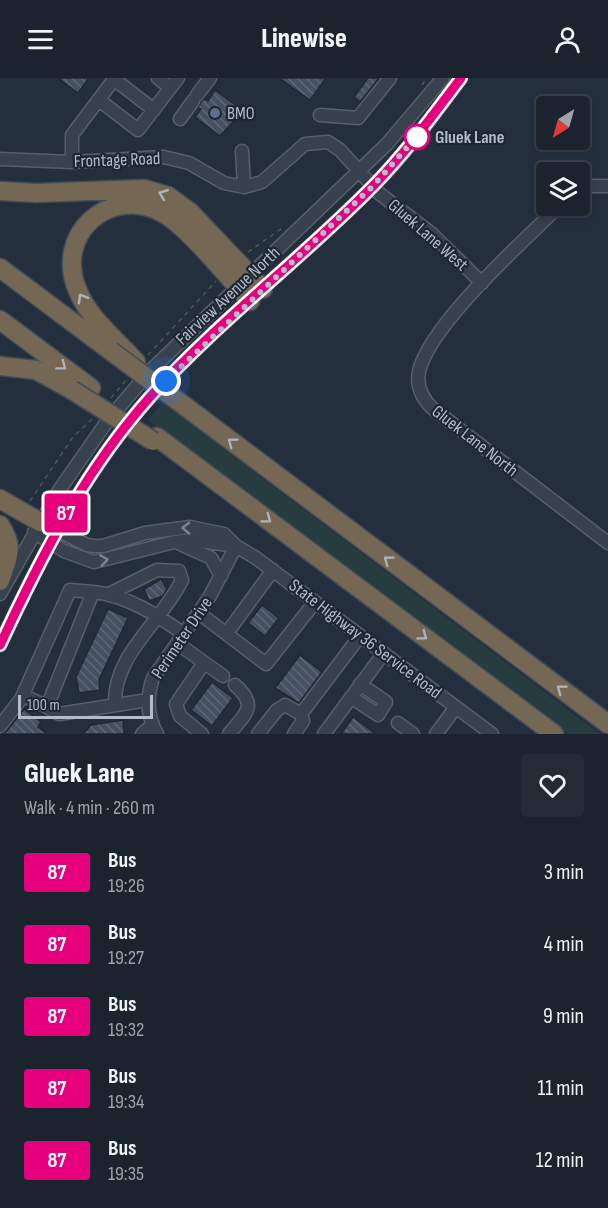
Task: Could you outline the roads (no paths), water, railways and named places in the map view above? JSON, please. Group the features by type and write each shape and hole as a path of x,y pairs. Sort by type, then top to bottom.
{"highway":[{"path":"0,190 36,193 132,188 156,191 179,202 190,212 250,289"},
{"path":"250,289 165,213 134,204 106,211 87,223 74,245 72,269 83,302 115,347 145,377 608,724"},
{"path":"0,268 115,347"},
{"path":"0,320 155,439 220,484 554,734"},
{"path":"0,366 36,370 155,439"},
{"path":"0,499 45,531"},
{"path":"0,516 45,531"},
{"path":"0,525 9,539 10,551 0,581"}],"street":[{"path":"99,100 138,130 174,83 158,78"},
{"path":"180,119 210,78"},
{"path":"320,116 358,118 390,78"},
{"name":"Fairview Avenue North","path":"0,594 45,531 149,399 387,144 443,78"},
{"name":"Fairview Avenue North","path":"0,645 45,531 96,437 151,370 373,186 408,147 460,78"},
{"path":"72,162 72,135 115,79 154,110"},
{"path":"242,151 244,187 262,182 299,149 313,141 328,142 335,146 373,186"},
{"name":"Frontage Road","path":"0,159 72,162 164,157 189,163 224,183 244,187"},
{"name":"Gluek Lane West","path":"373,186 432,234 482,284"},
{"path":"590,186 608,186"},
{"name":"Gluek Lane North","path":"549,216 460,306 433,344 419,370 421,395 432,408 608,543"},
{"name":"State Highway 36 Service Road","path":"45,531 87,545 103,546 145,533 190,527 224,534 236,546 273,570 492,734"},
{"path":"45,531 79,558 94,562 174,542 193,540 236,546"},
{"path":"174,542 211,558 221,576"},
{"name":"Perimeter Drive","path":"155,729 148,700 153,678 199,613 236,546"},
{"path":"109,594 157,570 179,571 182,580 174,597 123,664 117,682 115,705"},
{"path":"227,633 273,570"},
{"path":"0,726 23,695 70,590 109,594 159,616 204,663 223,676"},
{"path":"47,707 93,592"},
{"path":"199,613 266,664 315,602"},
{"path":"300,714 360,636"},
{"path":"324,734 384,653"},
{"path":"202,734 183,719 176,708 177,699 204,663"},
{"path":"351,697 378,715 386,702 360,684"},
{"path":"229,734 250,703 245,694 235,685"},
{"path":"23,695 59,714 148,700"},
{"path":"258,734 285,705 300,714 303,721 294,734"},
{"path":"436,734 456,707"},
{"path":"398,723 413,734"},
{"path":"142,734 155,729"}],"place":[{"name":"BMO","path":"215,113"},
{"name":"Gluek Lane","path":"417,137"}]}
